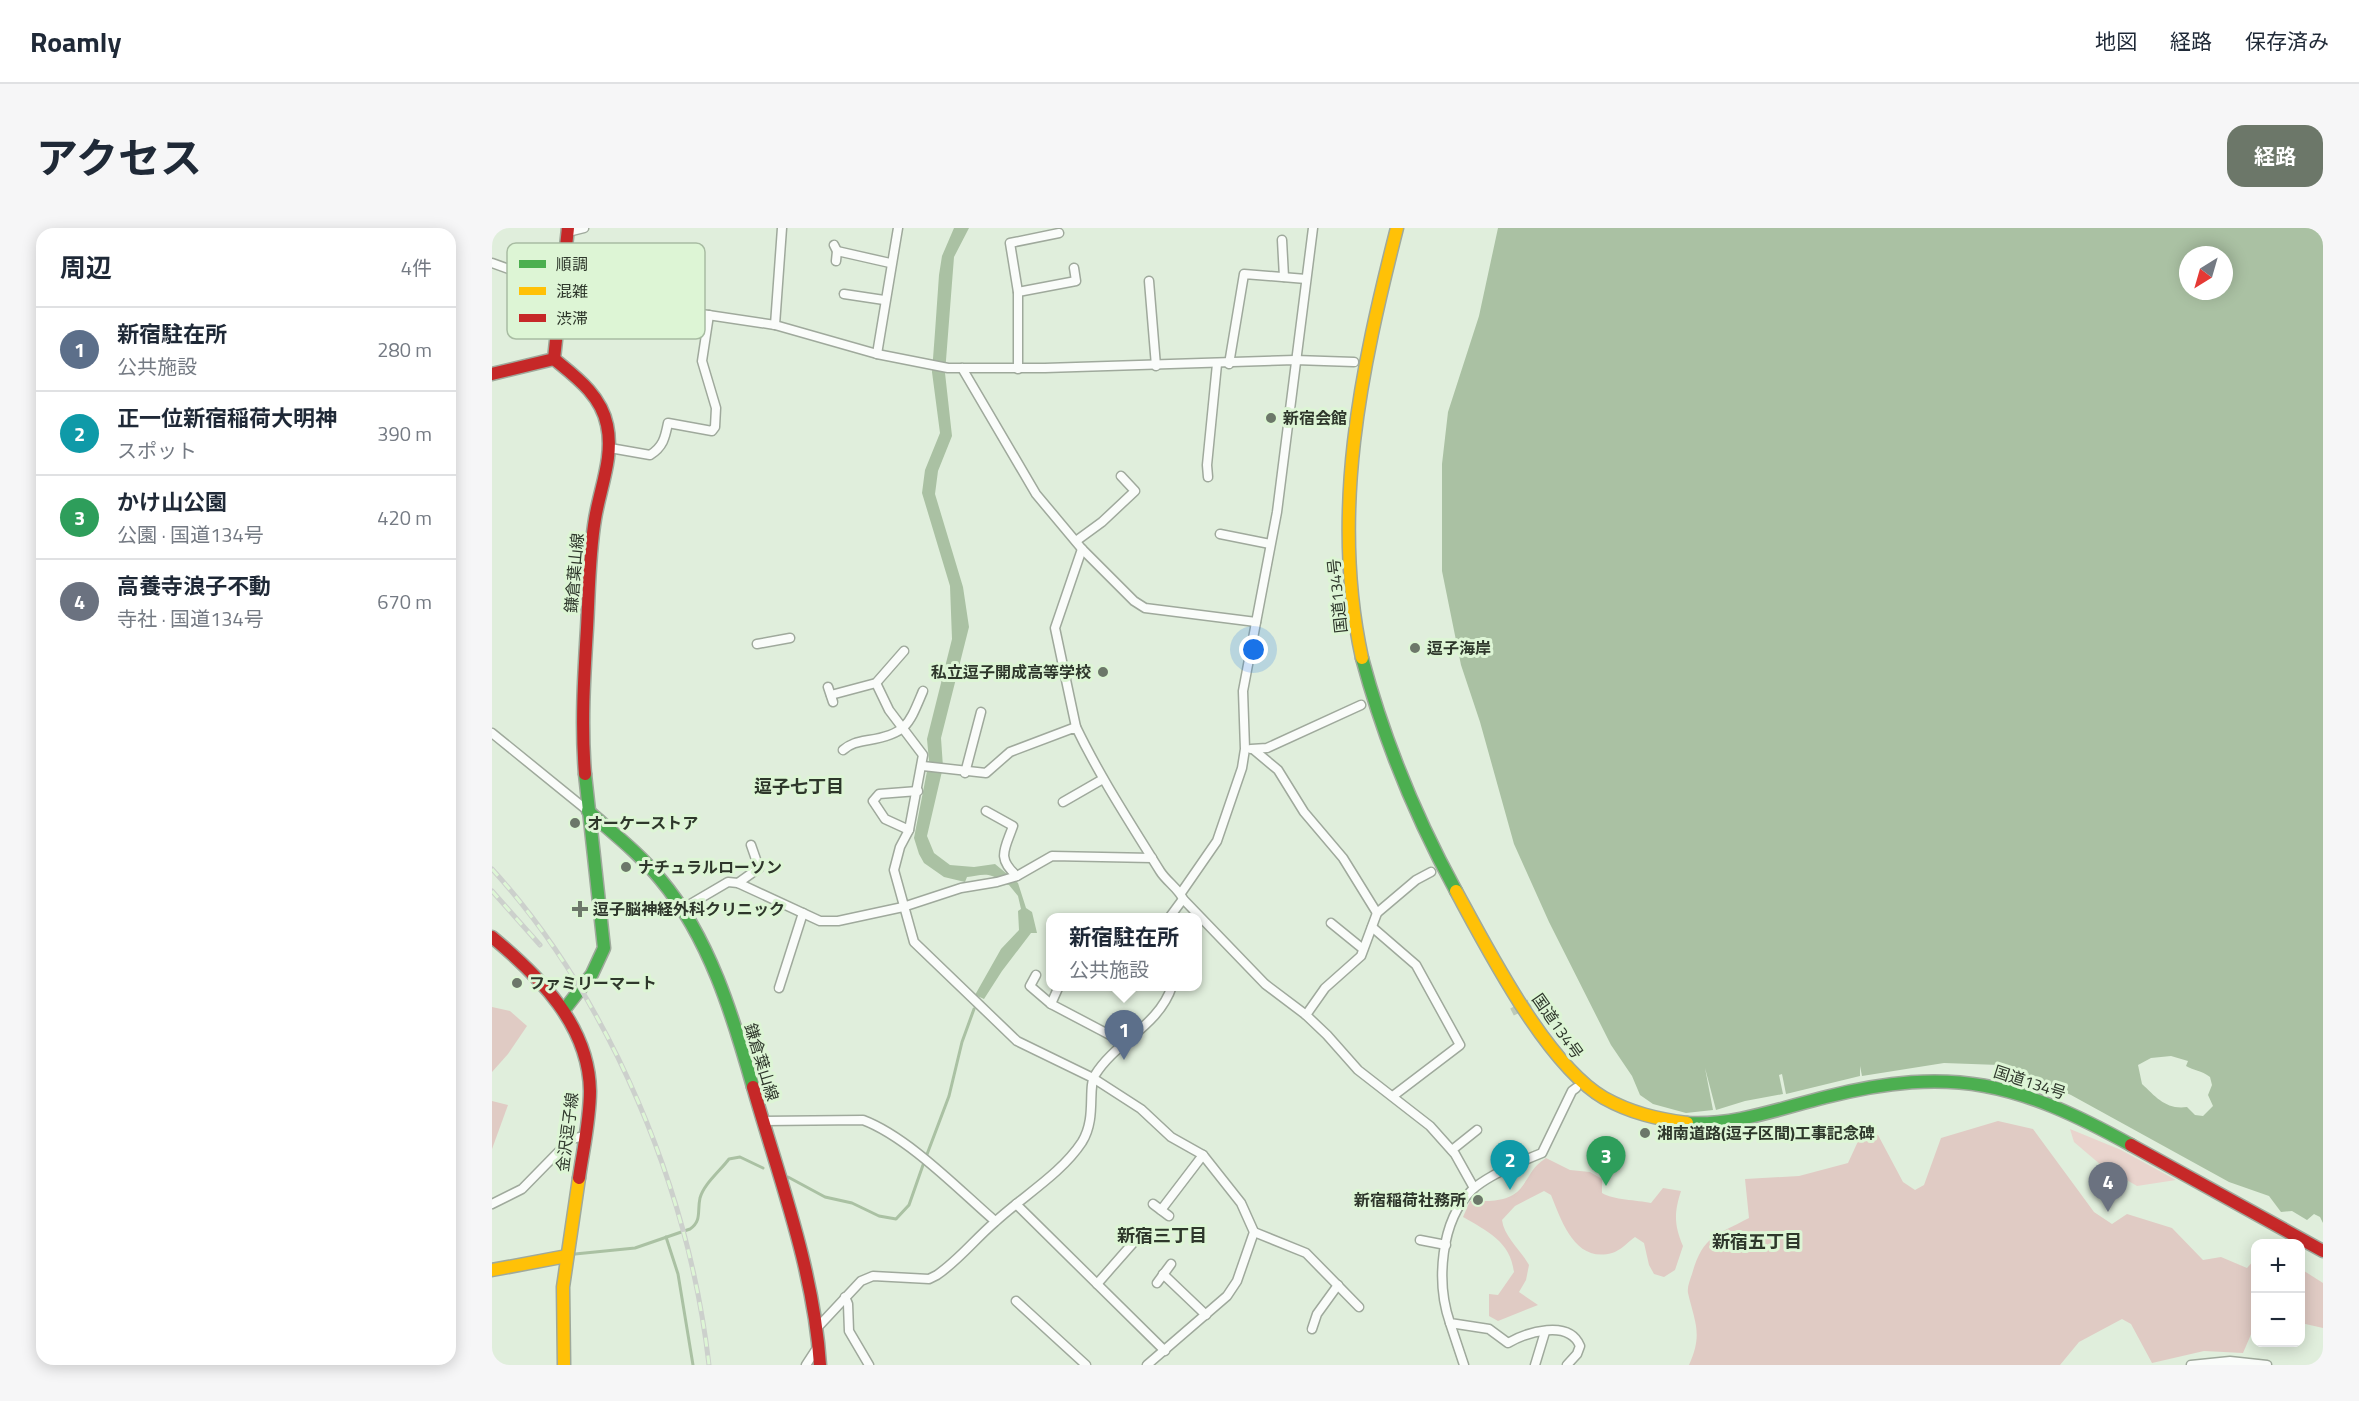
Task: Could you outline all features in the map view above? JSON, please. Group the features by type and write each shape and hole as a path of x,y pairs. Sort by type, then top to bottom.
{"main road":[{"name":"国道134号","path":"1397,228 1368,344 1353,441 1348,546 1359,646 1386,745 1435,856 1559,1060 1585,1087 1613,1105 1647,1119 1682,1125 1727,1120 1895,1083 1951,1080 1991,1085 2033,1097 2073,1113 2323,1251"},
{"path":"492,374 554,359 556,339"},
{"name":"鎌倉葉山線","path":"554,359 583,383 599,403 608,429 610,448 591,555 581,729 604,948 592,974 564,1010"},
{"name":"鎌倉葉山線","path":"588,811 652,870 682,909 724,993 801,1248 818,1328 820,1365"},
{"name":"金沢逗子線","path":"492,937 532,972 564,1010 586,1059 589,1073 585,1136 567,1256 560,1324 564,1365"},
{"path":"492,1270 567,1256"}],"street":[{"path":"568,230 585,228"},
{"path":"775,326 782,228"},
{"path":"877,354 890,263 898,228"},
{"path":"1172,913 1212,853 1250,749 1243,691 1289,423 1313,228"},
{"path":"1018,369 1018,292 1010,243 1059,233"},
{"path":"1282,240 1284,277"},
{"path":"836,261 836,248 890,263"},
{"path":"492,263 507,268"},
{"path":"1018,292 1076,281 1074,268"},
{"path":"1229,364 1244,274 1306,279"},
{"path":"1149,281 1156,366"},
{"path":"844,294 884,300"},
{"path":"705,314 775,326 877,354 948,368 1156,366 1295,360 1354,362"},
{"path":"610,448 650,455 659,450 668,423 712,431 715,427 716,408 702,361 709,315"},
{"path":"1208,477 1217,364"},
{"path":"962,368 1036,494 1082,549 1134,601 1145,608 1256,622"},
{"path":"1076,542 1102,522 1135,491 1121,476"},
{"path":"1220,534 1270,544"},
{"path":"1082,549 1055,628 1076,727 1103,778 1166,881 1198,913"},
{"path":"757,644 790,638"},
{"path":"831,695 876,683 904,651"},
{"path":"876,683 889,710 923,754 925,766 909,830 900,847 894,870 914,942 1017,1041 1093,1078 1141,1109 1170,1137 1203,1155 1241,1203 1254,1233 1237,1281 1227,1296 1147,1365"},
{"path":"843,750 850,744 878,739 904,729 909,724 923,691"},
{"path":"1250,749 1267,748 1361,705"},
{"path":"965,773 981,712"},
{"path":"925,766 965,773 986,773 1010,752 1076,727"},
{"path":"492,733 588,811"},
{"path":"1250,749 1278,770 1305,812 1338,852 1377,913"},
{"path":"1064,802 1103,778"},
{"path":"909,830 885,819 873,801 879,795 918,791"},
{"path":"986,811 1013,826 1002,857 1005,866 1014,877"},
{"path":"738,883 759,868 751,845"},
{"path":"682,909 728,882 738,883 820,921 838,921 903,907 961,888 1014,877 1052,856 1152,858"},
{"path":"1306,1015 1325,988 1361,956 1377,913 1416,880 1431,872"},
{"path":"779,988 803,913"},
{"path":"1202,917 1265,984 1306,1015 1358,1070 1430,1126 1452,1150 1474,1188"},
{"path":"1331,923 1364,949"},
{"path":"1372,927 1416,965 1460,1046 1393,1096"},
{"path":"1036,975 1030,986 1051,1004 1125,1043"},
{"path":"1051,1004 1057,991"},
{"path":"818,1328 861,1281 873,1276 929,1279 938,1275 995,1221 1065,1163 1082,1142 1091,1123 1093,1078 1158,1012 1170,991"},
{"path":"1464,1365 1450,1323 1442,1278 1450,1228 1474,1188 1516,1162 1542,1153 1572,1091 1576,1088"},
{"path":"763,1121 863,1120 875,1124 896,1138 995,1221"},
{"path":"1452,1150 1477,1130"},
{"path":"492,1204 522,1189 571,1139 585,1136"},
{"path":"1153,1204 1165,1213 1203,1155"},
{"path":"1016,1204 1165,1351"},
{"path":"1254,1233 1306,1253 1359,1307"},
{"path":"1420,1240 1446,1245"},
{"path":"1097,1284 1133,1243"},
{"path":"1157,1283 1171,1264"},
{"path":"1163,1274 1206,1315"},
{"path":"1312,1329 1317,1314 1338,1285"},
{"path":"844,1297 848,1304 849,1331 869,1365"},
{"path":"1016,1300 1086,1365"},
{"path":"1450,1323 1489,1329 1508,1343 1531,1332 1569,1332 1576,1337 1580,1346 1577,1354 1567,1365"},
{"path":"1535,1365 1545,1332"},
{"path":"806,1365 820,1344"},
{"path":"2191,1365 2229,1363 2267,1365"}],"shaded area":[{"path":"954,228 969,228 954,257 945,373 952,436 938,471 935,494 963,587 969,627 941,738 943,767 927,836 934,853 950,865 974,867 995,864 1018,883 1026,908 1032,912 1037,933 1031,933 984,999 975,995 1001,949 1019,930 1018,911 1021,909 1018,896 1009,885 989,875 967,877 965,882 944,877 924,863 914,838 929,761 927,739 952,639 950,586 922,493 925,470 940,433 932,372 939,275 942,256"},
{"path":"1498,228 2323,228 2323,1223 2320,1217 2314,1214 2307,1220 2292,1211 2281,1212 2269,1196 2229,1182 2071,1095 1999,1065 1944,1063 1862,1076 1860,1066 1860,1076 1786,1094 1782,1074 1779,1075 1783,1094 1745,1101 1716,1110 1705,1068 1713,1110 1686,1113 1653,1104 1640,1095 1632,1076 1611,1045 1549,922 1514,844 1480,722 1461,665 1442,571 1442,464 1448,412 1479,316","holes":["2171,1056 2188,1061 2186,1066 2210,1077 2212,1085 2208,1095 2213,1106 2203,1116 2195,1115 2187,1107 2167,1104 2142,1084 2138,1065 2151,1058"]},
{"path":"492,1007 510,1011 527,1026 508,1054 492,1072"},
{"path":"492,1101 508,1105 492,1149"},
{"path":"1998,1121 2033,1129 2094,1212 2112,1224 2127,1214 2172,1228 2203,1260 2221,1257 2247,1268 2251,1264 2251,1334 2243,1353 2204,1351 2152,1363 2131,1324 2122,1319 2079,1342 2060,1365 1689,1365 1697,1337 1688,1288 1696,1261 1706,1244 1712,1239 1749,1218 1745,1179 1799,1176 1848,1163 1860,1137 1878,1135 1903,1182 1915,1190 1924,1185 1941,1138"},
{"path":"2070,1129 2121,1150 2176,1180 2137,1186 2101,1165 2074,1142"},
{"path":"1546,1158 1570,1170 1590,1172 1602,1179 1602,1193 1612,1197 1651,1203 1663,1188 1681,1191 1676,1219 1683,1246 1675,1270 1664,1277 1654,1274 1649,1265 1644,1243 1635,1237 1612,1253 1588,1252 1572,1238 1565,1228 1551,1195 1544,1191 1515,1206 1502,1220 1509,1238 1529,1265 1526,1280 1519,1292 1538,1305 1498,1321 1489,1316 1489,1294 1498,1295 1514,1272 1512,1261 1508,1252 1496,1238 1463,1217 1470,1201 1504,1199 1516,1193 1534,1168"},
{"path":"2305,1272 2323,1283 2323,1328 2305,1324"}],"waterway":[{"path":"926,1157 949,1096 962,1042 974,1009"},
{"path":"575,1254 635,1248 690,1229 698,1219 702,1193 729,1159 740,1157 763,1168"},
{"path":"788,1177 825,1197 852,1203 879,1216 896,1219 909,1205 923,1165"},
{"path":"666,1237 678,1274 693,1365"}],"tunnel":[{"path":"1512,1012 1534,1001"}],"railway":[{"path":"492,869 535,921 573,977 608,1037 638,1100 663,1166 683,1232 699,1299 709,1365"},
{"path":"492,891 540,945"}],"traffic: fast":[{"path":"1362,658 1380,718 1402,777 1427,834 1456,891"},
{"path":"564,1010 592,974 604,948 585,774"},
{"path":"588,811 653,870 693,926 728,1005 753,1087"},
{"path":"1687,1123 1740,1119 1871,1087 1911,1082 1949,1082 1984,1086 2019,1094 2054,1107 2131,1145"}],"traffic: slow":[{"path":"1362,658 1353,604 1349,549 1354,442 1372,334 1397,228"},
{"path":"1456,891 1502,974 1561,1060 1583,1082 1604,1098 1624,1108 1687,1123"},
{"path":"564,1365 563,1287 579,1178"},
{"path":"492,1270 567,1256"}],"traffic: jam":[{"path":"566,243 568,228"},
{"path":"492,374 554,359 556,339"},
{"path":"554,359 579,380 593,396 604,414 609,437 608,461 595,519 590,560 583,701 585,774"},
{"path":"492,937 543,985 571,1024 581,1045 587,1067 590,1102 579,1178"},
{"path":"753,1087 803,1259 811,1294 820,1365"},
{"path":"2131,1145 2323,1251"}],"place":[{"name":"新宿会館","path":"1271,418"},
{"name":"逗子海岸","path":"1415,648"},
{"name":"私立逗子開成高等学校","path":"1103,672"},
{"name":"オーケーストア","path":"575,823"},
{"name":"ナチュラルローソン","path":"626,867"},
{"name":"逗子脳神経外科クリニック","path":"580,909"},
{"name":"ファミリーマート","path":"517,983"},
{"name":"新宿駐在所","path":"1124,1060"},
{"name":"湘南道路(逗子区間)工事記念碑","path":"1645,1133"},
{"name":"かけ山公園","path":"1606,1186"},
{"name":"正一位新宿稲荷大明神","path":"1510,1190"},
{"name":"新宿稲荷社務所","path":"1478,1200"},
{"name":"高養寺浪子不動","path":"2108,1212"}],"district":[{"name":"逗子七丁目","path":"799,786"},
{"name":"新宿三丁目","path":"1162,1235"},
{"name":"新宿五丁目","path":"1757,1241"}]}
